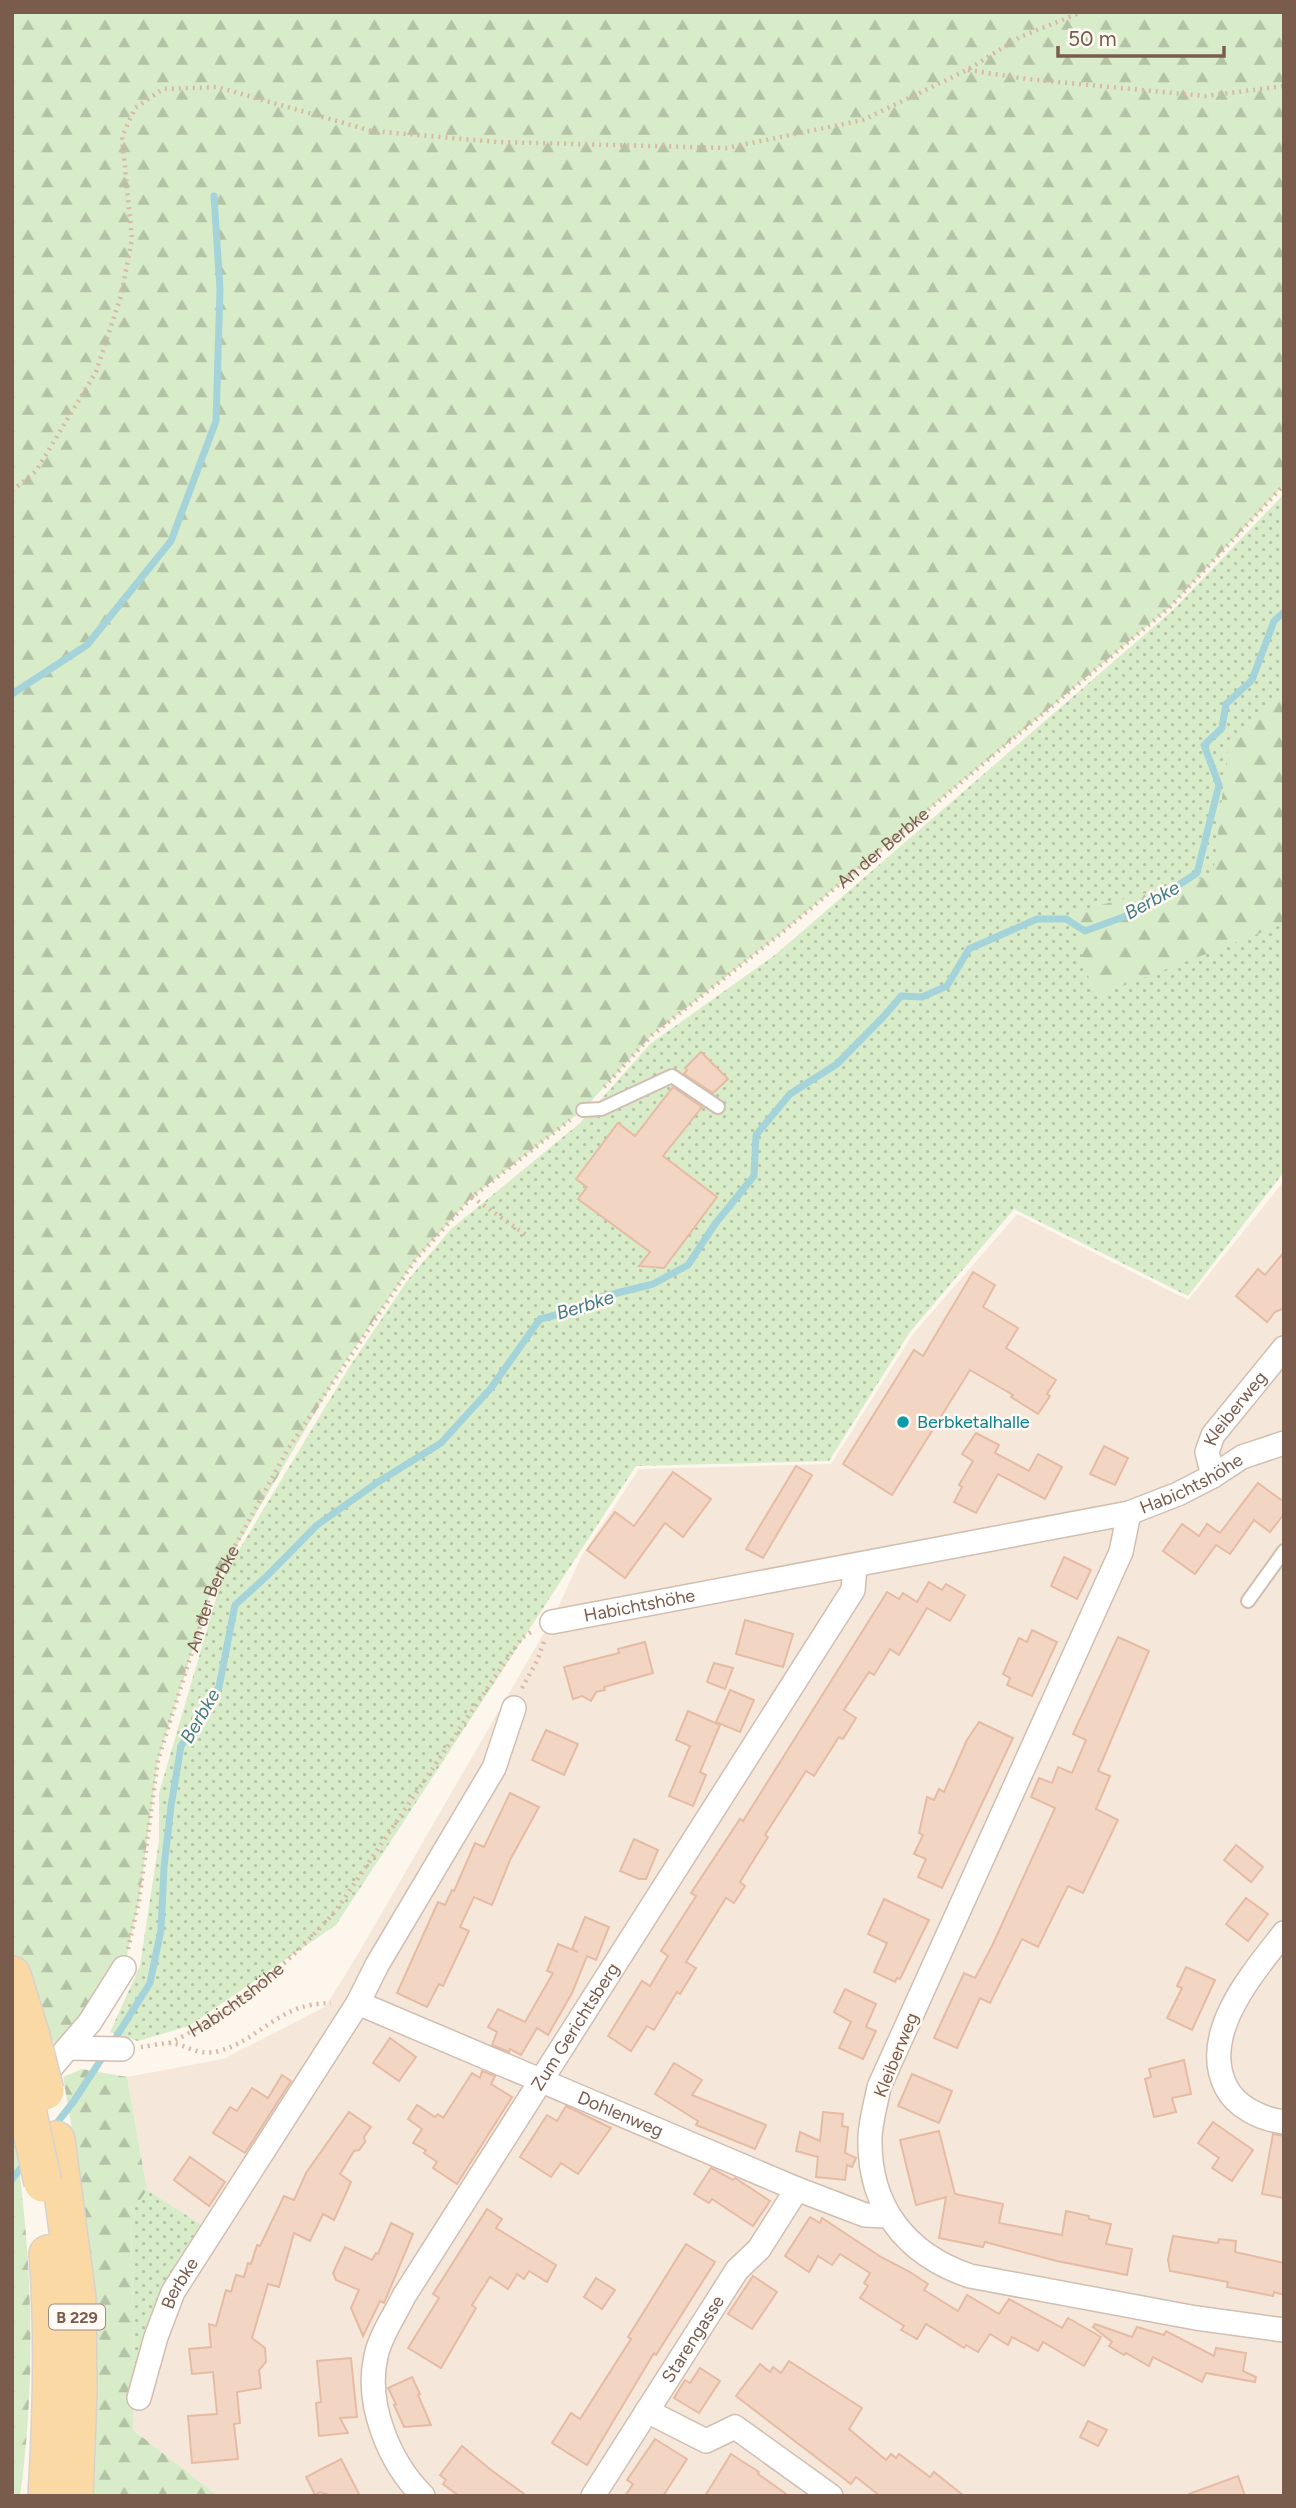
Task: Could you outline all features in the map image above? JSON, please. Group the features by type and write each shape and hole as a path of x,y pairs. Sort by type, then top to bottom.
{"main road":[{"name":"B 229","path":"12,1975 20,2049 43,2183 51,2299 47,2496"},
{"name":"B 229","path":"20,2049 56,2140 77,2298 78,2392 74,2496"}],"street":[{"name":"Kleiberweg","path":"1213,1476 1207,1452 1213,1435 1284,1348"},
{"name":"Habichtshöhe","path":"552,1622 855,1567 1129,1513 1156,1504 1213,1476 1242,1457 1284,1443"},
{"name":"Kleiberweg","path":"1129,1513 1121,1552 879,2087 871,2143 876,2183 887,2216 900,2233 932,2260 970,2276 1196,2318 1284,2330"},
{"name":"Zum Gerichtsberg","path":"424,2496 412,2485 383,2434 372,2390 376,2354 404,2296 853,1590 855,1567"},
{"path":"358,2003 377,1965 494,1768 514,1708"},
{"path":"1284,1933 1247,1980 1226,2021 1217,2050 1219,2073 1232,2098 1252,2112 1284,2122"},
{"path":"12,2112 81,2049 90,2022 124,1968"},
{"name":"Dohlenweg","path":"358,2003 797,2189 865,2215 887,2216"},
{"name":"Berbke","path":"139,2398 156,2337 173,2292 358,2003"},
{"path":"81,2049 122,2049"},
{"name":"Starengasse","path":"593,2496 737,2270 759,2249 797,2189"},
{"path":"647,2411 706,2441 735,2427 831,2496"}],"lane":[{"path":"583,1110 601,1109 672,1076 718,1107"},
{"path":"1248,1601 1284,1551"}],"path":[{"path":"12,491 37,471 96,372 121,296 132,239 122,137 135,108 163,89 217,87 372,131 498,142 727,148 863,120 967,70 1020,37 1082,12"},
{"path":"967,70 1027,79 1205,96 1284,86"},
{"name":"An der Berbke","path":"124,1968 139,1901 158,1760 212,1588 288,1449 416,1259 472,1197 583,1110 652,1035 779,935 1170,607 1284,485"},
{"path":"472,1197 526,1235"},
{"path":"514,1708 514,1701 537,1661 552,1622"},
{"name":"Habichtshöhe","path":"358,2003 321,2003 293,2009 241,2041 214,2052 193,2051 169,2043 190,2033 226,2009 306,1944 337,1909 516,1646 530,1632 552,1622"}],"shaded area":[{"path":"1284,1181 1284,2496 218,2496 133,2430 134,2368 170,2280 205,2227 147,2190 127,2077 223,2059 325,2007 556,1612 582,1555 639,1469 831,1464 913,1334 1017,1214 1188,1300"}],"green space":[{"path":"12,12 1284,12 1284,485 1170,607 779,935 652,1035 583,1110 472,1197 416,1259 345,1362 212,1588 158,1760 139,1901 124,1968 56,2046 49,2032 12,2071"},
{"path":"1284,494 1284,1172 1188,1296 1014,1209 910,1332 829,1461 636,1466 336,1925 189,2026 138,2041 110,2032 140,1966 159,1840 159,1793 222,1578 350,1366 407,1281 451,1229 580,1123 650,1044 775,955 1173,610"},
{"path":"1284,687 1284,924 1094,997 1071,913 1213,875 1228,748"},
{"path":"82,2069 127,2077 147,2190 131,2213 133,2430 218,2496 92,2496 95,2324 89,2243 63,2077"},
{"path":"14,2132 25,2223 30,2314 29,2405 20,2496 12,2496"},
{"path":"147,2190 205,2227 170,2280 134,2368 131,2213"}],"building":[{"path":"701,1052 728,1079 713,1093 684,1074 687,1070 685,1068"},
{"path":"673,1087 702,1107 663,1156 717,1197 664,1268 639,1266 650,1252 578,1199 587,1187 576,1179 618,1123 635,1136"},
{"path":"1284,1252 1284,1308 1275,1312 1267,1322 1236,1296 1258,1269 1265,1275"},
{"name":"Berbketalhalle","path":"973,1272 995,1285 983,1307 1018,1328 1006,1348 1056,1380 1047,1394 1050,1396 1038,1414 1011,1397 1013,1395 970,1370 892,1495 843,1464 914,1350 923,1356"},
{"path":"976,1433 999,1445 995,1453 1029,1471 1038,1454 1062,1467 1045,1499 998,1474 976,1513 954,1502 962,1487 959,1485 973,1461 962,1454"},
{"path":"1104,1446 1128,1458 1115,1485 1090,1474"},
{"path":"796,1466 812,1475 763,1558 746,1549"},
{"path":"673,1472 711,1499 683,1537 665,1523 625,1578 587,1550 615,1512 634,1526"},
{"path":"1258,1483 1284,1502 1284,1514 1270,1532 1254,1520 1230,1554 1216,1545 1195,1574 1163,1551 1182,1524 1199,1536 1207,1524 1220,1533"},
{"path":"1064,1557 1091,1570 1077,1599 1051,1586"},
{"path":"929,1582 942,1590 946,1584 965,1595 950,1621 927,1608 899,1655 890,1649 874,1675 869,1672 844,1710 856,1718 843,1739 839,1737 814,1776 806,1771 765,1835 768,1837 740,1882 745,1886 734,1903 726,1898 686,1962 696,1968 680,1994 677,1992 654,2030 647,2026 631,2051 608,2036 642,1981 650,1986 668,1956 661,1951 696,1896 691,1893 740,1819 743,1821 887,1592 899,1599 903,1593 917,1602"},
{"path":"745,1620 793,1634 783,1667 736,1654"},
{"path":"1032,1630 1057,1642 1032,1696 1007,1685 1010,1678 1003,1674 1019,1638 1027,1642"},
{"path":"1118,1637 1149,1651 1098,1771 1110,1776 1096,1809 1118,1820 1083,1893 1068,1886 1038,1947 1022,1939 990,2003 980,1998 957,2048 934,2038 964,1973 975,1978 992,1946 1055,1808 1031,1797 1039,1778 1052,1783 1058,1767 1072,1773 1086,1740 1073,1734"},
{"path":"645,1642 653,1673 604,1687 605,1690 596,1692 591,1701 582,1696 573,1699 564,1667 619,1653 618,1649"},
{"path":"714,1663 733,1668 725,1689 707,1682"},
{"path":"730,1690 754,1700 740,1732 716,1722"},
{"path":"688,1711 720,1725 700,1772 706,1775 693,1806 669,1796 690,1746 676,1740"},
{"path":"979,1722 1013,1738 942,1888 918,1877 926,1859 914,1854 923,1835 919,1833 927,1797 934,1800 939,1789 944,1792 967,1740"},
{"path":"546,1730 578,1744 564,1775 532,1760"},
{"path":"510,1793 539,1807 510,1860 492,1905 474,1897 460,1927 469,1931 443,1986 439,1984 427,2007 397,1993 438,1902 445,1905 452,1890 454,1891 475,1843 484,1847"},
{"path":"634,1839 658,1850 646,1879 620,1871"},
{"path":"1236,1845 1263,1867 1251,1882 1224,1860"},
{"path":"1246,1898 1268,1914 1248,1941 1226,1924"},
{"path":"884,1899 929,1920 900,1979 897,1978 895,1982 874,1972 887,1943 868,1934"},
{"path":"585,1917 609,1927 596,1960 587,1956 572,1993 548,2035 537,2028 521,2055 492,2045 497,2032 488,2027 498,2009 525,2022 553,1973 547,1971 558,1944 578,1952 572,1949"},
{"path":"1186,1967 1215,1980 1192,2030 1167,2018 1182,1988 1177,1986"},
{"path":"845,1989 876,2004 866,2027 876,2031 863,2059 839,2048 851,2022 834,2012"},
{"path":"390,2038 416,2057 399,2081 373,2063"},
{"path":"1184,2060 1191,2094 1172,2098 1176,2112 1154,2117 1145,2079 1151,2077 1149,2069"},
{"path":"674,2063 702,2080 692,2095 766,2125 755,2149 696,2125 698,2121 655,2094"},
{"path":"482,2071 495,2076 491,2084 512,2097 457,2184 433,2168 437,2162 424,2153 426,2150 413,2143 422,2129 408,2119 417,2105 435,2117 438,2114 443,2118 472,2073 480,2078"},
{"path":"912,2074 952,2091 939,2123 898,2106"},
{"path":"282,2075 291,2081 245,2153 213,2133 230,2107 237,2111 252,2088 268,2098"},
{"path":"566,2106 611,2128 578,2174 561,2163 551,2177 520,2157 547,2115 557,2121"},
{"path":"349,2112 371,2127 364,2137 365,2142 359,2150 354,2151 340,2174 351,2182 334,2220 323,2214 310,2241 294,2233 279,2287 268,2284 252,2338 265,2348 266,2362 259,2370 261,2388 237,2392 240,2423 234,2424 238,2459 192,2463 188,2416 217,2414 213,2372 192,2374 189,2349 211,2347 209,2324 216,2326 226,2290 231,2292 236,2275 244,2277 248,2263 251,2264 257,2245 260,2246 284,2196 294,2200 306,2173"},
{"path":"823,2112 843,2114 842,2126 848,2127 845,2153 856,2158 852,2167 847,2165 845,2180 816,2177 818,2157 796,2151 800,2132 820,2141"},
{"path":"1213,2122 1253,2150 1232,2181 1212,2168 1219,2158 1198,2143"},
{"path":"939,2131 955,2194 1003,2204 999,2223 1062,2235 1066,2211 1111,2224 1106,2244 1132,2249 1127,2275 1057,2261 985,2242 983,2247 939,2238 946,2197 916,2205 900,2140"},
{"path":"1273,2134 1284,2136 1284,2198 1262,2194"},
{"path":"190,2157 225,2182 209,2206 174,2180"},
{"path":"711,2168 733,2180 735,2178 770,2201 753,2226 712,2199 709,2203 694,2194"},
{"path":"487,2209 502,2219 496,2228 556,2265 547,2282 529,2271 524,2279 517,2274 508,2289 490,2277 472,2305 476,2308 441,2368 408,2348 439,2298 433,2294"},
{"path":"810,2217 820,2223 822,2218 881,2257 910,2272 928,2284 924,2290 958,2311 967,2295 999,2314 1009,2299 1062,2328 1068,2318 1101,2337 1084,2366 1043,2342 1038,2351 1012,2337 1008,2345 990,2334 978,2352 966,2345 964,2348 926,2324 917,2339 901,2330 904,2326 860,2298 868,2286 864,2283 870,2273 840,2254 832,2265 818,2256 809,2272 785,2256"},
{"path":"391,2223 413,2234 384,2303 380,2301 363,2336 351,2308 359,2290 336,2280 333,2273 345,2247 372,2260 376,2253 378,2254"},
{"path":"1173,2236 1218,2243 1219,2239 1236,2241 1235,2252 1284,2263 1284,2295 1274,2292 1273,2296 1227,2287 1228,2282 1170,2271 1168,2260"},
{"path":"686,2244 715,2262 656,2355 654,2353 587,2465 552,2443 571,2413 580,2419 631,2339 628,2337"},
{"path":"753,2276 777,2292 752,2329 728,2314"},
{"path":"596,2278 615,2290 602,2309 584,2297"},
{"path":"1095,2324 1132,2337 1137,2327 1164,2335 1166,2331 1214,2356 1216,2348 1246,2353 1243,2371 1256,2377 1255,2382 1206,2373 1202,2382 1153,2357 1149,2366 1109,2346 1112,2342 1093,2327"},
{"path":"351,2358 357,2417 340,2418 348,2433 319,2436 316,2403 321,2402 317,2361"},
{"path":"789,2361 862,2408 849,2429 886,2460 891,2454 896,2458 899,2454 930,2477 934,2472 964,2496 880,2496 856,2477 851,2484 736,2396 760,2364 770,2372 773,2367 781,2373"},
{"path":"700,2368 720,2381 699,2413 674,2398 685,2380 690,2383"},
{"path":"412,2377 431,2425 404,2427 394,2405 396,2404 388,2388"},
{"path":"1088,2421 1107,2430 1098,2446 1080,2437"},
{"path":"655,2439 687,2459 663,2496 625,2496 633,2484 627,2480"},
{"path":"462,2446 527,2496 459,2496 443,2484 446,2480 440,2475"},
{"path":"731,2454 759,2472 758,2474 789,2496 705,2496"},
{"path":"341,2459 360,2496 332,2496 320,2492 315,2495 306,2477"},
{"path":"1238,2476 1245,2496 1189,2496 1189,2494"}],"waterway":[{"path":"12,694 87,645 171,541 216,421 220,289 214,196"},
{"name":"Berbke","path":"111,2045 150,1983 161,1930 164,1867 181,1746 219,1687 235,1605 317,1525 378,1482 441,1443 491,1388 540,1319 564,1313 601,1297 653,1284 688,1265 715,1224 754,1176 756,1135 790,1094 837,1064 901,996 922,997 947,986 969,949 1037,919 1066,919 1085,931 1137,912 1197,873 1219,785 1204,745 1222,728 1226,704 1252,680 1274,621 1284,612"},
{"name":"Berbke","path":"53,2128 104,2055"},
{"name":"Berbke","path":"12,2179 26,2162"}],"place":[{"name":"Berbketalhalle","path":"903,1422"}]}
